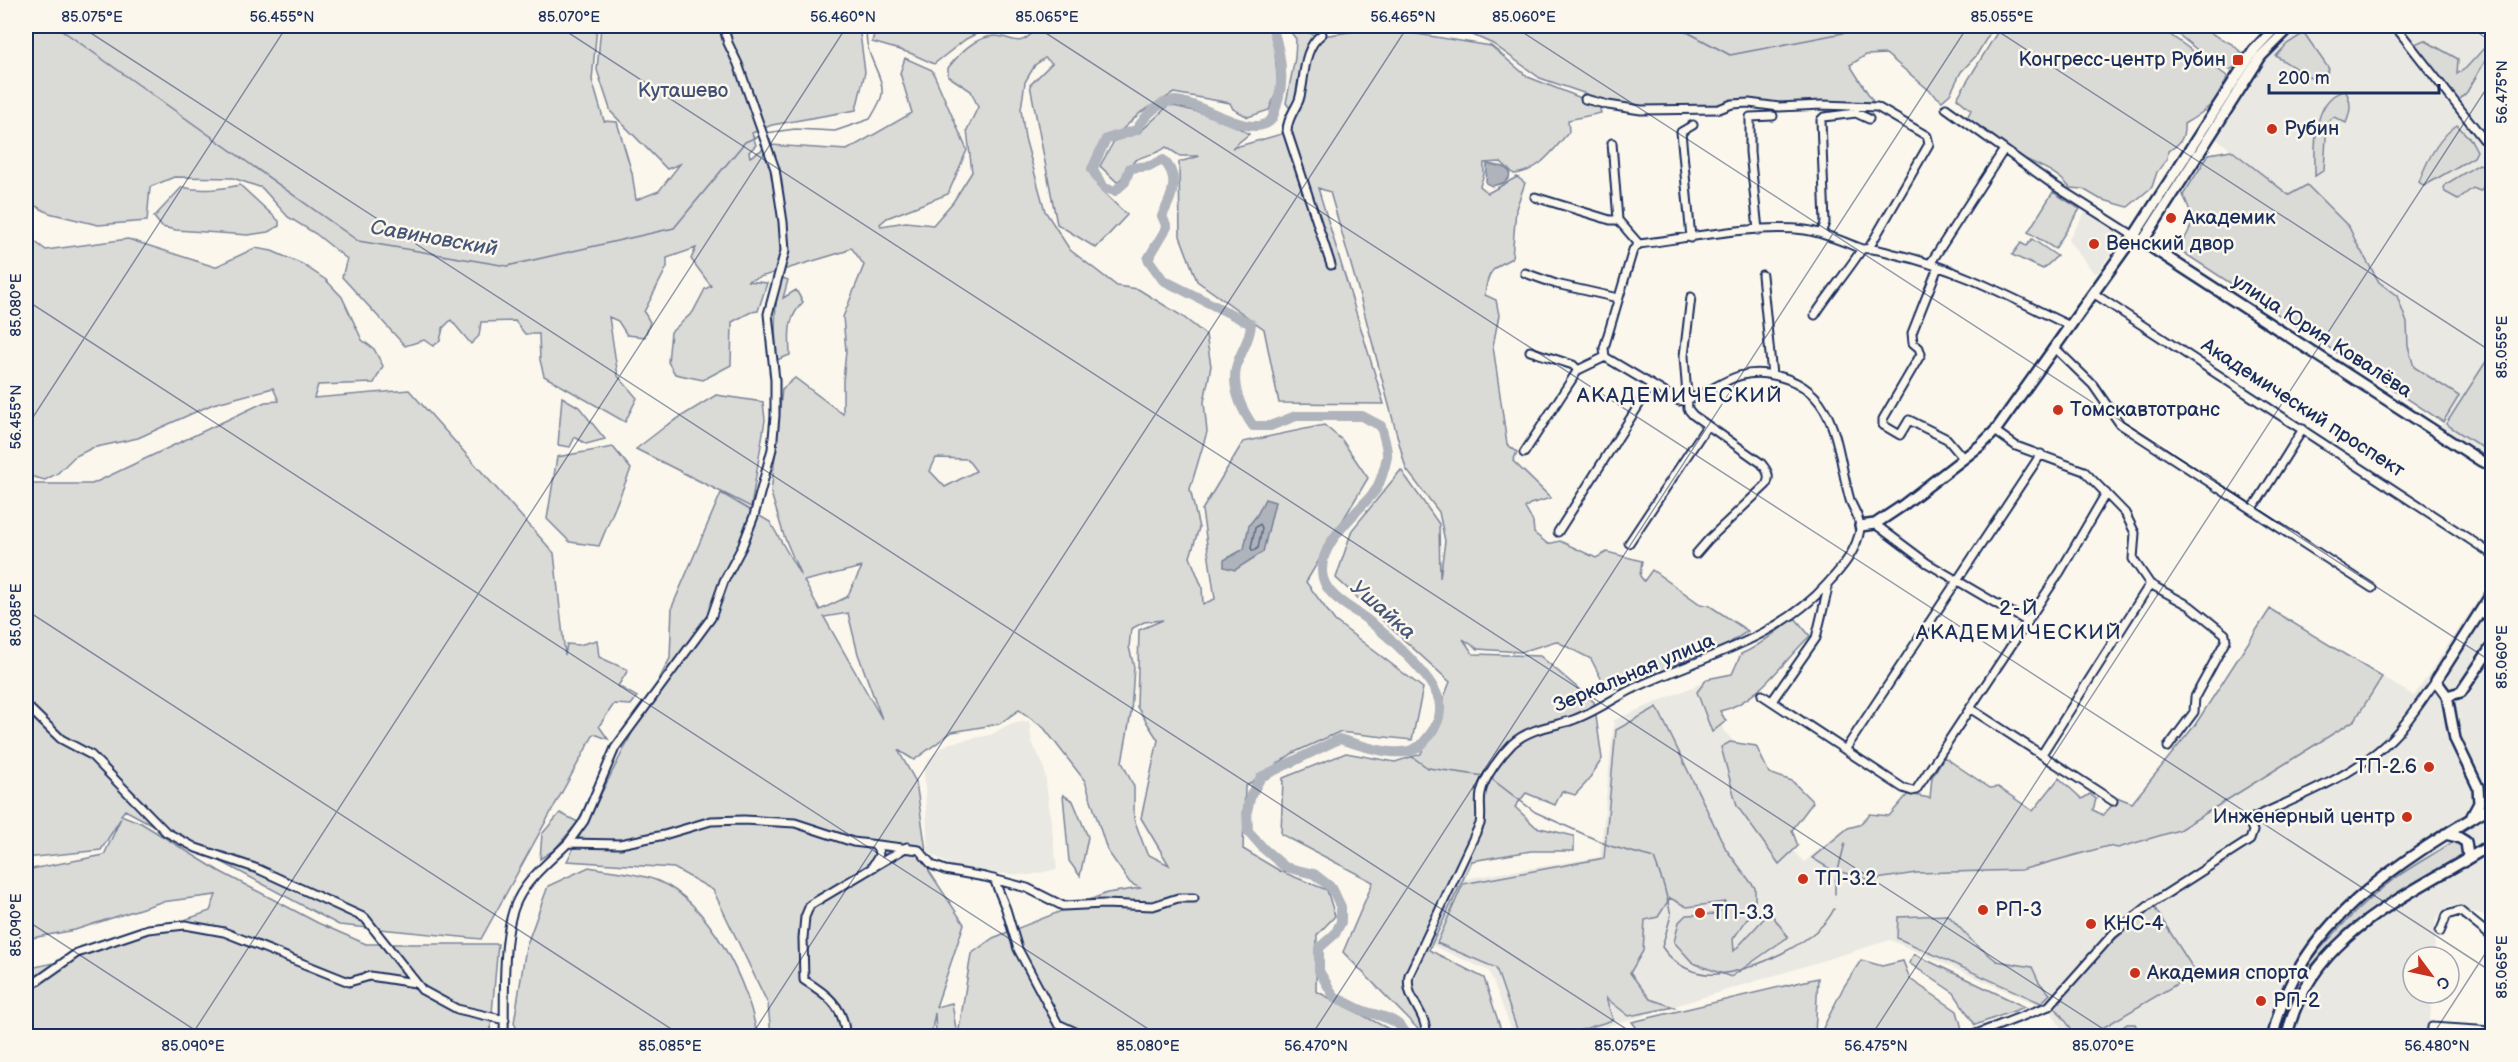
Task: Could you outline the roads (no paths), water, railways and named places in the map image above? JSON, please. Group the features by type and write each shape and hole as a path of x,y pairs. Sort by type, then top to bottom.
{"street":[{"path":"504,1036 507,949 512,916 518,899 530,882 567,843 584,821 615,748 711,618 724,581 742,547 754,516 772,449 775,380 768,315 785,251 783,222 775,169 738,64 728,43 726,26"},
{"path":"1605,357 1680,401 1687,400 1719,383 1743,374 1772,375 1789,379 1802,386 1829,414 1850,501 1860,526 1875,524 1964,459 1995,431 2093,293 2138,239 2196,146 2277,26"},
{"path":"2258,53 2291,26"},
{"path":"2395,26 2493,150"},
{"path":"1322,34 1316,38 1302,72 1299,98 1287,125 1287,131 1331,265"},
{"path":"1586,99 1641,110 1685,108 1701,110 1749,103 1779,106 1877,107 1927,136 1929,144 1866,249 1844,276 1835,283 1815,315"},
{"path":"1946,108 2003,151 2138,239"},
{"path":"1821,233 1825,223 1821,120 1824,117 1856,113 1869,119"},
{"path":"1758,230 1750,152 1750,117 1773,116"},
{"path":"1690,238 1681,132 1693,125"},
{"path":"1612,143 1618,220 1639,244"},
{"path":"1930,264 2003,151"},
{"path":"1535,197 1610,220 1618,220"},
{"path":"1605,357 1604,348 1629,257 1639,244 1785,228 1821,233 1866,249 1930,264 2070,326"},
{"name":"улица Юрия Ковалёва","path":"2138,239 2481,461 2493,474"},
{"path":"1938,267 1911,333 1913,343 1919,348 1921,354 1883,419 1883,425 1900,435 1909,420 1947,439 1964,459"},
{"path":"1525,273 1556,284 1618,298"},
{"path":"1762,275 1772,375"},
{"name":"Академический проспект","path":"2093,293 2493,554"},
{"path":"1691,297 1684,356 1688,409 1693,416 1761,463 1767,470 1769,478 1766,485 1696,554"},
{"path":"2054,347 2093,385 2120,424 2372,588"},
{"path":"1530,351 1573,365 1578,370"},
{"path":"1524,453 1578,370 1605,357"},
{"path":"1558,531 1651,386"},
{"path":"1629,543 1707,426"},
{"path":"2252,510 2302,429"},
{"path":"1995,431 2016,446 2084,471 2125,513 2133,527 2133,559 2150,584 2198,612 2225,633 2226,640 2195,698 2194,712 2168,747"},
{"path":"1845,750 2041,454"},
{"name":"улица Юрия Ковалёва","path":"2481,461 2493,465"},
{"path":"1762,695 1912,791 1919,788 2060,572 2106,493"},
{"path":"1875,524 1927,563 1958,579 2028,622"},
{"name":"Зеркальная улица","path":"1426,1036 1426,1022 1409,991 1409,975 1480,824 1482,812 1480,796 1483,785 1510,746 1520,737 1570,721 1636,687 1756,637 1786,619 1827,585 1846,562 1858,540 1860,526"},
{"path":"2042,754 2150,584"},
{"path":"1772,701 1816,638 1827,585"},
{"path":"1971,1036 2049,1006 2113,934 2152,903 2250,840 2253,831 2249,820 2342,775 2380,750 2398,731 2436,681 2493,593"},
{"path":"2481,612 2493,619"},
{"path":"2447,696 2461,692 2493,646"},
{"path":"2436,681 2447,696 2455,739 2480,794 2477,808 2466,822"},
{"path":"26,705 61,739 91,755 166,832 196,848 258,869 365,918 422,990 446,1004 505,1020"},
{"path":"1971,709 2113,801"},
{"path":"2273,1036 2281,1006 2301,966 2322,937 2347,909 2381,878 2445,834 2493,806"},
{"path":"567,843 620,843 664,835 711,821 795,823 853,842 919,850 932,865 945,870 1028,888 1063,906 1113,904 1153,906 1178,898 1194,898"},
{"path":"2445,834 2458,837 2466,842 2468,856 2463,862"},
{"path":"2287,1036 2294,1011 2310,978 2342,940 2393,904 2493,844"},
{"path":"873,866 879,854 879,849 874,845"},
{"path":"843,1036 844,1021 834,1002 804,980 805,917 810,905 907,847"},
{"path":"994,879 1018,949 1058,1024 1084,1036"},
{"path":"2440,933 2447,915 2460,911 2493,938"},
{"path":"26,988 77,952 148,929 185,925 224,932 349,982 370,976 415,983"},
{"path":"2281,1006 2294,1011"},
{"path":"2431,1036 2432,1027 2493,1031"}],"water":[{"path":"1487,164 1504,167 1510,172 1509,178 1503,183 1492,186 1486,183"},
{"path":"1265,499 1275,502 1263,552 1235,570 1224,567 1224,560 1244,549 1249,525"}],"waterway":[{"name":"Савиновский","path":"56,26 358,241 507,266 674,228 745,142 759,136"},
{"name":"Савиновский","path":"766,133 795,129 835,131 870,119 879,104 882,86 870,55 866,36 867,26"},
{"name":"Ушайка","path":"1272,26 1279,54 1281,84 1271,120 1262,125 1251,126 1185,103 1169,102 1152,111 1136,130 1106,139 1092,169 1104,188 1115,191 1125,182 1130,168 1150,166 1163,160 1169,167 1173,187 1162,216 1167,227 1148,259 1163,280 1251,324 1235,376 1240,403 1253,426 1270,426 1296,416 1362,416 1381,426 1387,457 1380,480 1375,491 1331,542 1322,566 1323,578 1335,596 1385,634 1410,658 1431,683 1440,706 1438,721 1424,742 1406,752 1383,751 1339,739 1261,777 1251,795 1247,811 1248,831 1264,849 1285,867 1314,874 1332,888 1341,907 1341,922 1335,934 1319,948 1319,971 1335,998 1395,1022 1407,1036"},
{"path":"1676,26 1730,55 1879,26"},
{"name":"АКАДЕМИЧЕСКИЙ","path":"1408,754 1428,768 1484,776"},
{"name":"АКАДЕМИЧЕСКИЙ","path":"1489,777 1535,812 1610,846 1654,858 1671,915 1662,947 1679,964 1693,971 1717,974 1748,968 1765,961 1800,943 1826,921 1834,909"},
{"name":"АКАДЕМИЧЕСКИЙ","path":"1835,894 1835,882 1845,843"}],"place":[{"name":"Конгресс-центр Рубин","path":"2238,60"},
{"name":"Рубин","path":"2272,129"},
{"name":"Академик","path":"2171,218"},
{"name":"Венский двор","path":"2094,244"},
{"name":"Томскавтотранс","path":"2058,410"},
{"name":"ТП-2.6","path":"2429,767"},
{"name":"Инженерный центр","path":"2407,817"},
{"name":"ТП-3.2","path":"1803,879"},
{"name":"РП-3","path":"1983,910"},
{"name":"ТП-3.3","path":"1700,913"},
{"name":"КНС-4","path":"2091,924"},
{"name":"Академия спорта","path":"2135,973"},
{"name":"РП-2","path":"2261,1001"}],"district":[{"name":"АКАДЕМИЧЕСКИЙ","path":"1680,395"},
{"name":"2-Й АКАДЕМИЧЕСКИЙ","path":"2019,620"}],"park label":[{"name":"Куташево","path":"683,91"}]}
